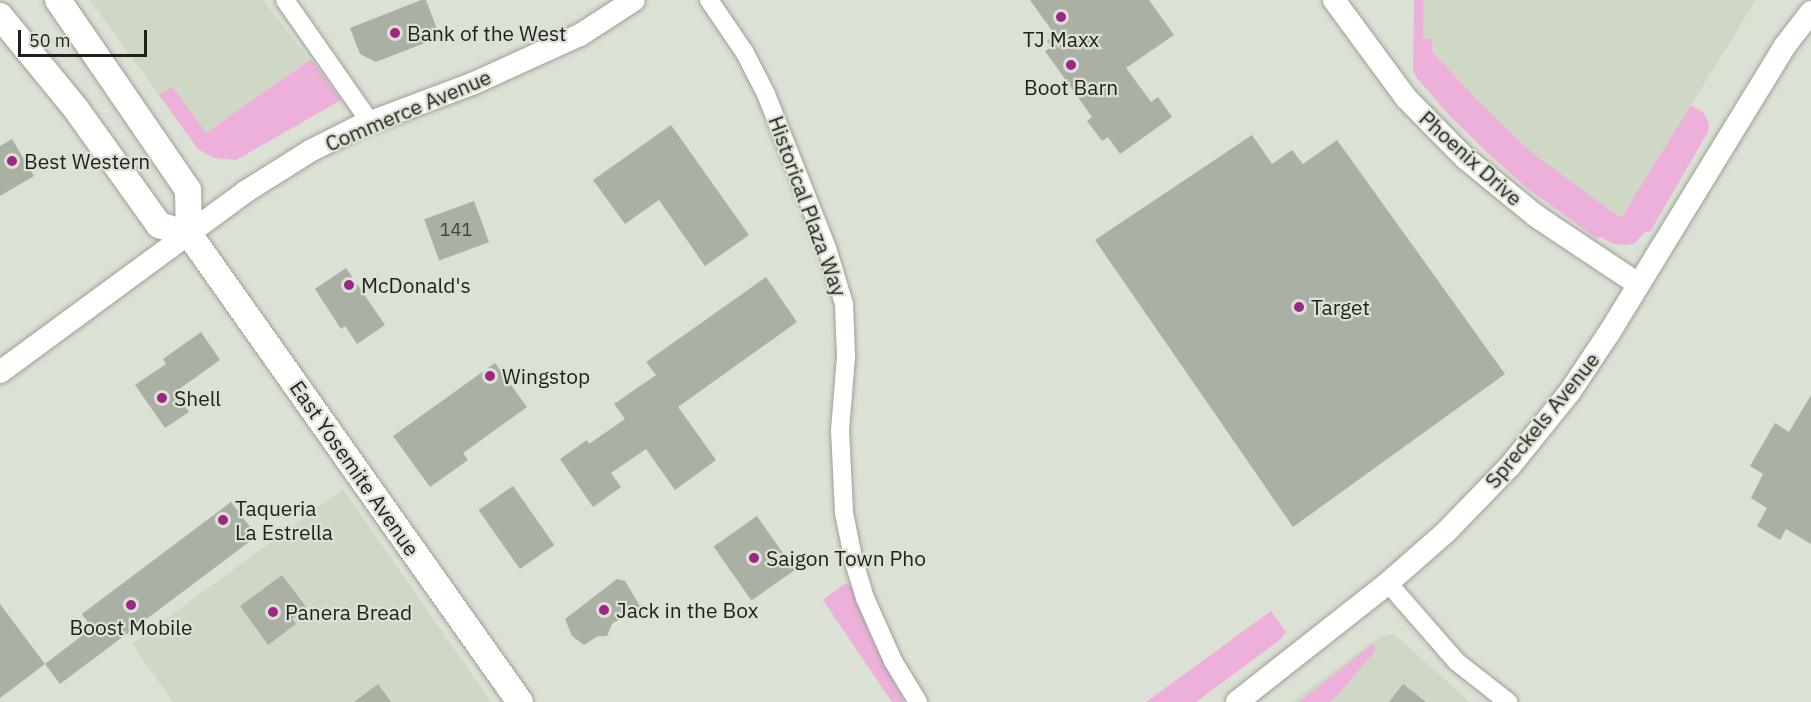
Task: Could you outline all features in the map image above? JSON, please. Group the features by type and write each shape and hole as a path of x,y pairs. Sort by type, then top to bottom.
{"main road":[{"path":"0,16 76,109 159,225 189,234 188,190 58,0"},
{"name":"East Yosemite Avenue","path":"189,234 520,702"}],"street":[{"path":"285,0 370,122"},
{"name":"Commerce Avenue","path":"0,372 245,192 310,151 370,122 472,84 580,35 634,0"},
{"name":"Historical Plaza Way","path":"709,0 745,52 763,86 827,248 844,304 846,357 840,430 844,513 854,562 865,598 893,661 918,702"},
{"name":"Phoenix Drive","path":"1334,0 1407,98 1465,158 1536,216 1638,284"},
{"name":"Spreckels Avenue","path":"1237,702 1388,583 1445,533 1510,466 1569,393 1610,333 1784,47 1811,12"},
{"path":"1388,583 1457,662 1508,702"}],"shaded area":[{"path":"90,0 263,0 309,60 206,134 172,86 159,95"},
{"path":"1414,0 1424,0 1423,39 1432,39 1432,51 1478,101 1531,152 1621,218 1691,105 1704,113 1709,124 1708,132 1650,232 1646,231 1634,244 1626,245 1613,244 1601,237 1596,238 1527,188 1449,115 1416,77 1413,70"},
{"path":"1424,0 1756,0 1621,218 1531,152 1478,101 1432,50 1432,39 1423,39"},
{"path":"311,59 341,100 236,160 214,158 198,149 159,95 172,86 206,133"},
{"path":"343,489 491,702 173,702 132,644"},
{"path":"846,583 853,587 870,635 904,702 892,702 823,600"},
{"path":"1271,611 1286,632 1281,639 1196,702 1146,702"},
{"path":"1394,634 1470,702 1292,702 1369,644 1382,636"},
{"path":"1374,643 1375,651 1330,702 1299,702"}],"building":[{"name":"Bank of the West","path":"426,0 440,37 376,62 360,54 350,28"},
{"path":"1030,0 1149,0 1174,35 1126,68 1151,102 1158,97 1172,117 1120,154 1108,137 1102,141 1087,121 1092,117 1045,51 1051,47 1047,41 1055,35"},
{"path":"671,125 749,235 705,266 659,200 625,224 593,180"},
{"name":"Target","path":"1252,135 1272,164 1292,150 1303,164 1337,140 1505,374 1293,527 1095,240"},
{"name":"Best Western","path":"12,139 34,176 0,196 0,146"},
{"path":"474,201 489,242 439,260 424,219"},
{"path":"346,268 385,325 357,344 345,326 341,329 315,289"},
{"path":"766,277 797,322 678,407 716,460 675,490 646,449 611,473 621,487 593,507 560,459 587,440 589,444 625,419 614,404 656,375 646,362"},
{"path":"201,332 220,360 175,392 189,412 165,428 135,385 166,364 163,359"},
{"path":"495,363 527,407 463,453 468,460 430,487 393,436"},
{"path":"1811,395 1811,544 1786,529 1780,540 1757,526 1767,508 1751,498 1763,474 1750,466 1775,423 1789,432"},
{"path":"513,486 554,545 520,569 479,510"},
{"path":"231,502 257,536 60,684 45,664 92,628 82,614"},
{"name":"Saigon Town Pho","path":"757,516 795,570 751,600 714,546"},
{"path":"282,575 307,608 292,619 296,624 268,645 240,606"},
{"name":"Jack in the Box","path":"617,579 625,581 640,606 612,624 607,636 598,636 584,645 572,636 565,619"},
{"path":"0,604 45,664 0,698"},
{"path":"378,684 391,702 354,702"},
{"path":"1403,684 1426,702 1389,702"}],"place":[{"name":"TJ Maxx","path":"1061,17"},
{"name":"Bank of the West","path":"395,33"},
{"name":"Boot Barn","path":"1071,65"},
{"name":"Best Western","path":"12,161"},
{"name":"McDonald's","path":"349,285"},
{"name":"Target","path":"1299,307"},
{"name":"Wingstop","path":"490,376"},
{"name":"Shell","path":"162,398"},
{"name":"Taqueria La Estrella","path":"223,520"},
{"name":"Saigon Town Pho","path":"754,558"},
{"name":"Boost Mobile","path":"131,605"},
{"name":"Jack in the Box","path":"604,610"},
{"name":"Panera Bread","path":"273,612"}]}
